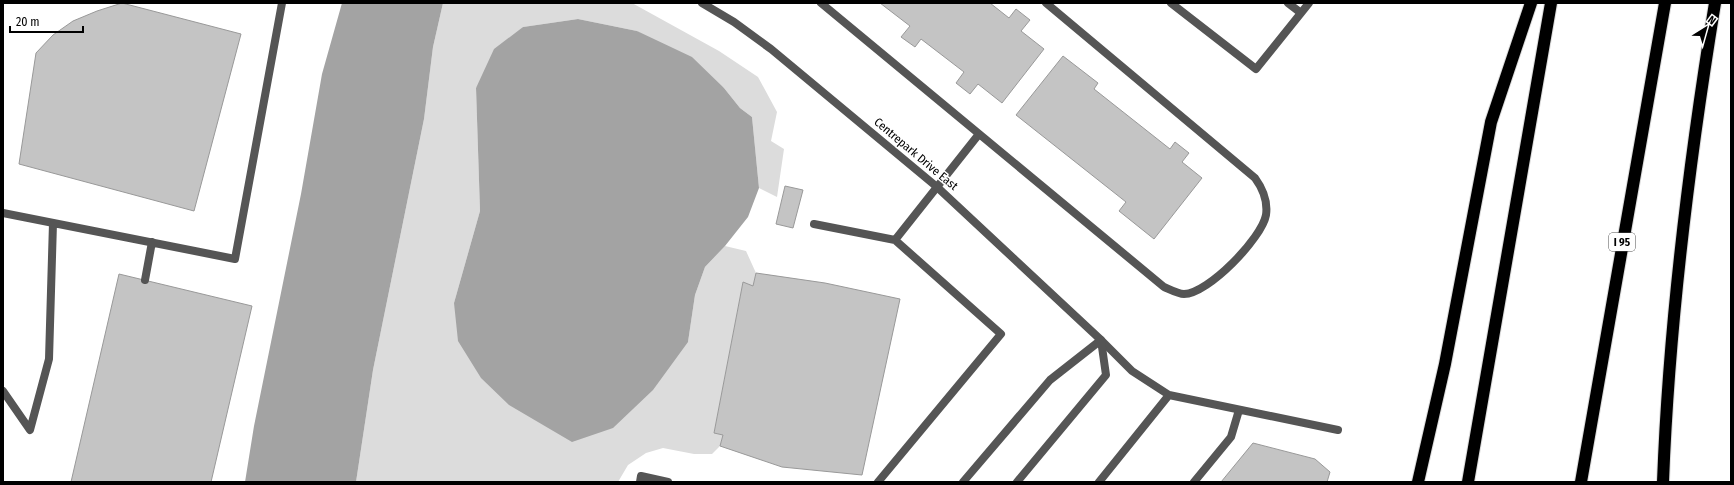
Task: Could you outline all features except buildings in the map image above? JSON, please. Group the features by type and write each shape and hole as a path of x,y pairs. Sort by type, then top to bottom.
{"highway":[{"path":"1418,482 1445,364 1491,122 1531,3"},
{"path":"1468,482 1551,3"},
{"name":"I 95","path":"1581,482 1665,3"},
{"path":"1663,482 1665,428 1684,222 1691,160 1715,3"},
{"path":"1656,482 1665,428"}],"street":[{"path":"3,213 236,259 282,3"},
{"name":"Centrepark Drive East","path":"702,3 734,22 771,49 937,187 1132,370 1169,395"},
{"path":"821,3 1164,287 1184,294 1202,288 1220,276 1261,228 1266,216 1266,202 1263,189 1255,178 1046,3"},
{"path":"1171,3 1256,69 1309,3"},
{"path":"1288,3 1301,13"},
{"path":"895,240 979,134"},
{"path":"3,391 30,430 49,359 53,223"},
{"path":"814,224 895,240 1001,334 878,482"},
{"path":"145,280 152,242"},
{"path":"963,482 1050,380 1101,340 1106,375 1016,482"},
{"path":"1099,482 1169,395 1338,430"},
{"path":"1194,482 1231,437 1239,410"},
{"path":"640,482 641,476 668,482"}],"shaded area":[{"path":"342,3 443,3 433,47 424,119 373,370 356,482 245,482 254,426 301,194 322,74"},
{"path":"443,3 632,3 719,51 758,77 777,112 771,141 784,149 777,197 759,188 752,117 740,108 724,88 637,31 578,19 523,27 476,88 480,211 454,303 688,342 695,295 705,267 725,246 746,251 756,273 753,286 743,282 714,433 723,435 720,446 712,454 694,454 663,448 646,453 628,465 618,482 356,482 373,370 424,119 433,47"},
{"path":"578,19 637,31 692,57 724,88 740,108 752,117 759,188 748,217 725,246 705,267 695,295 688,342 653,390 613,428 572,442 509,405 481,378 458,341 454,303 480,211 476,88 494,49 523,27"}]}
